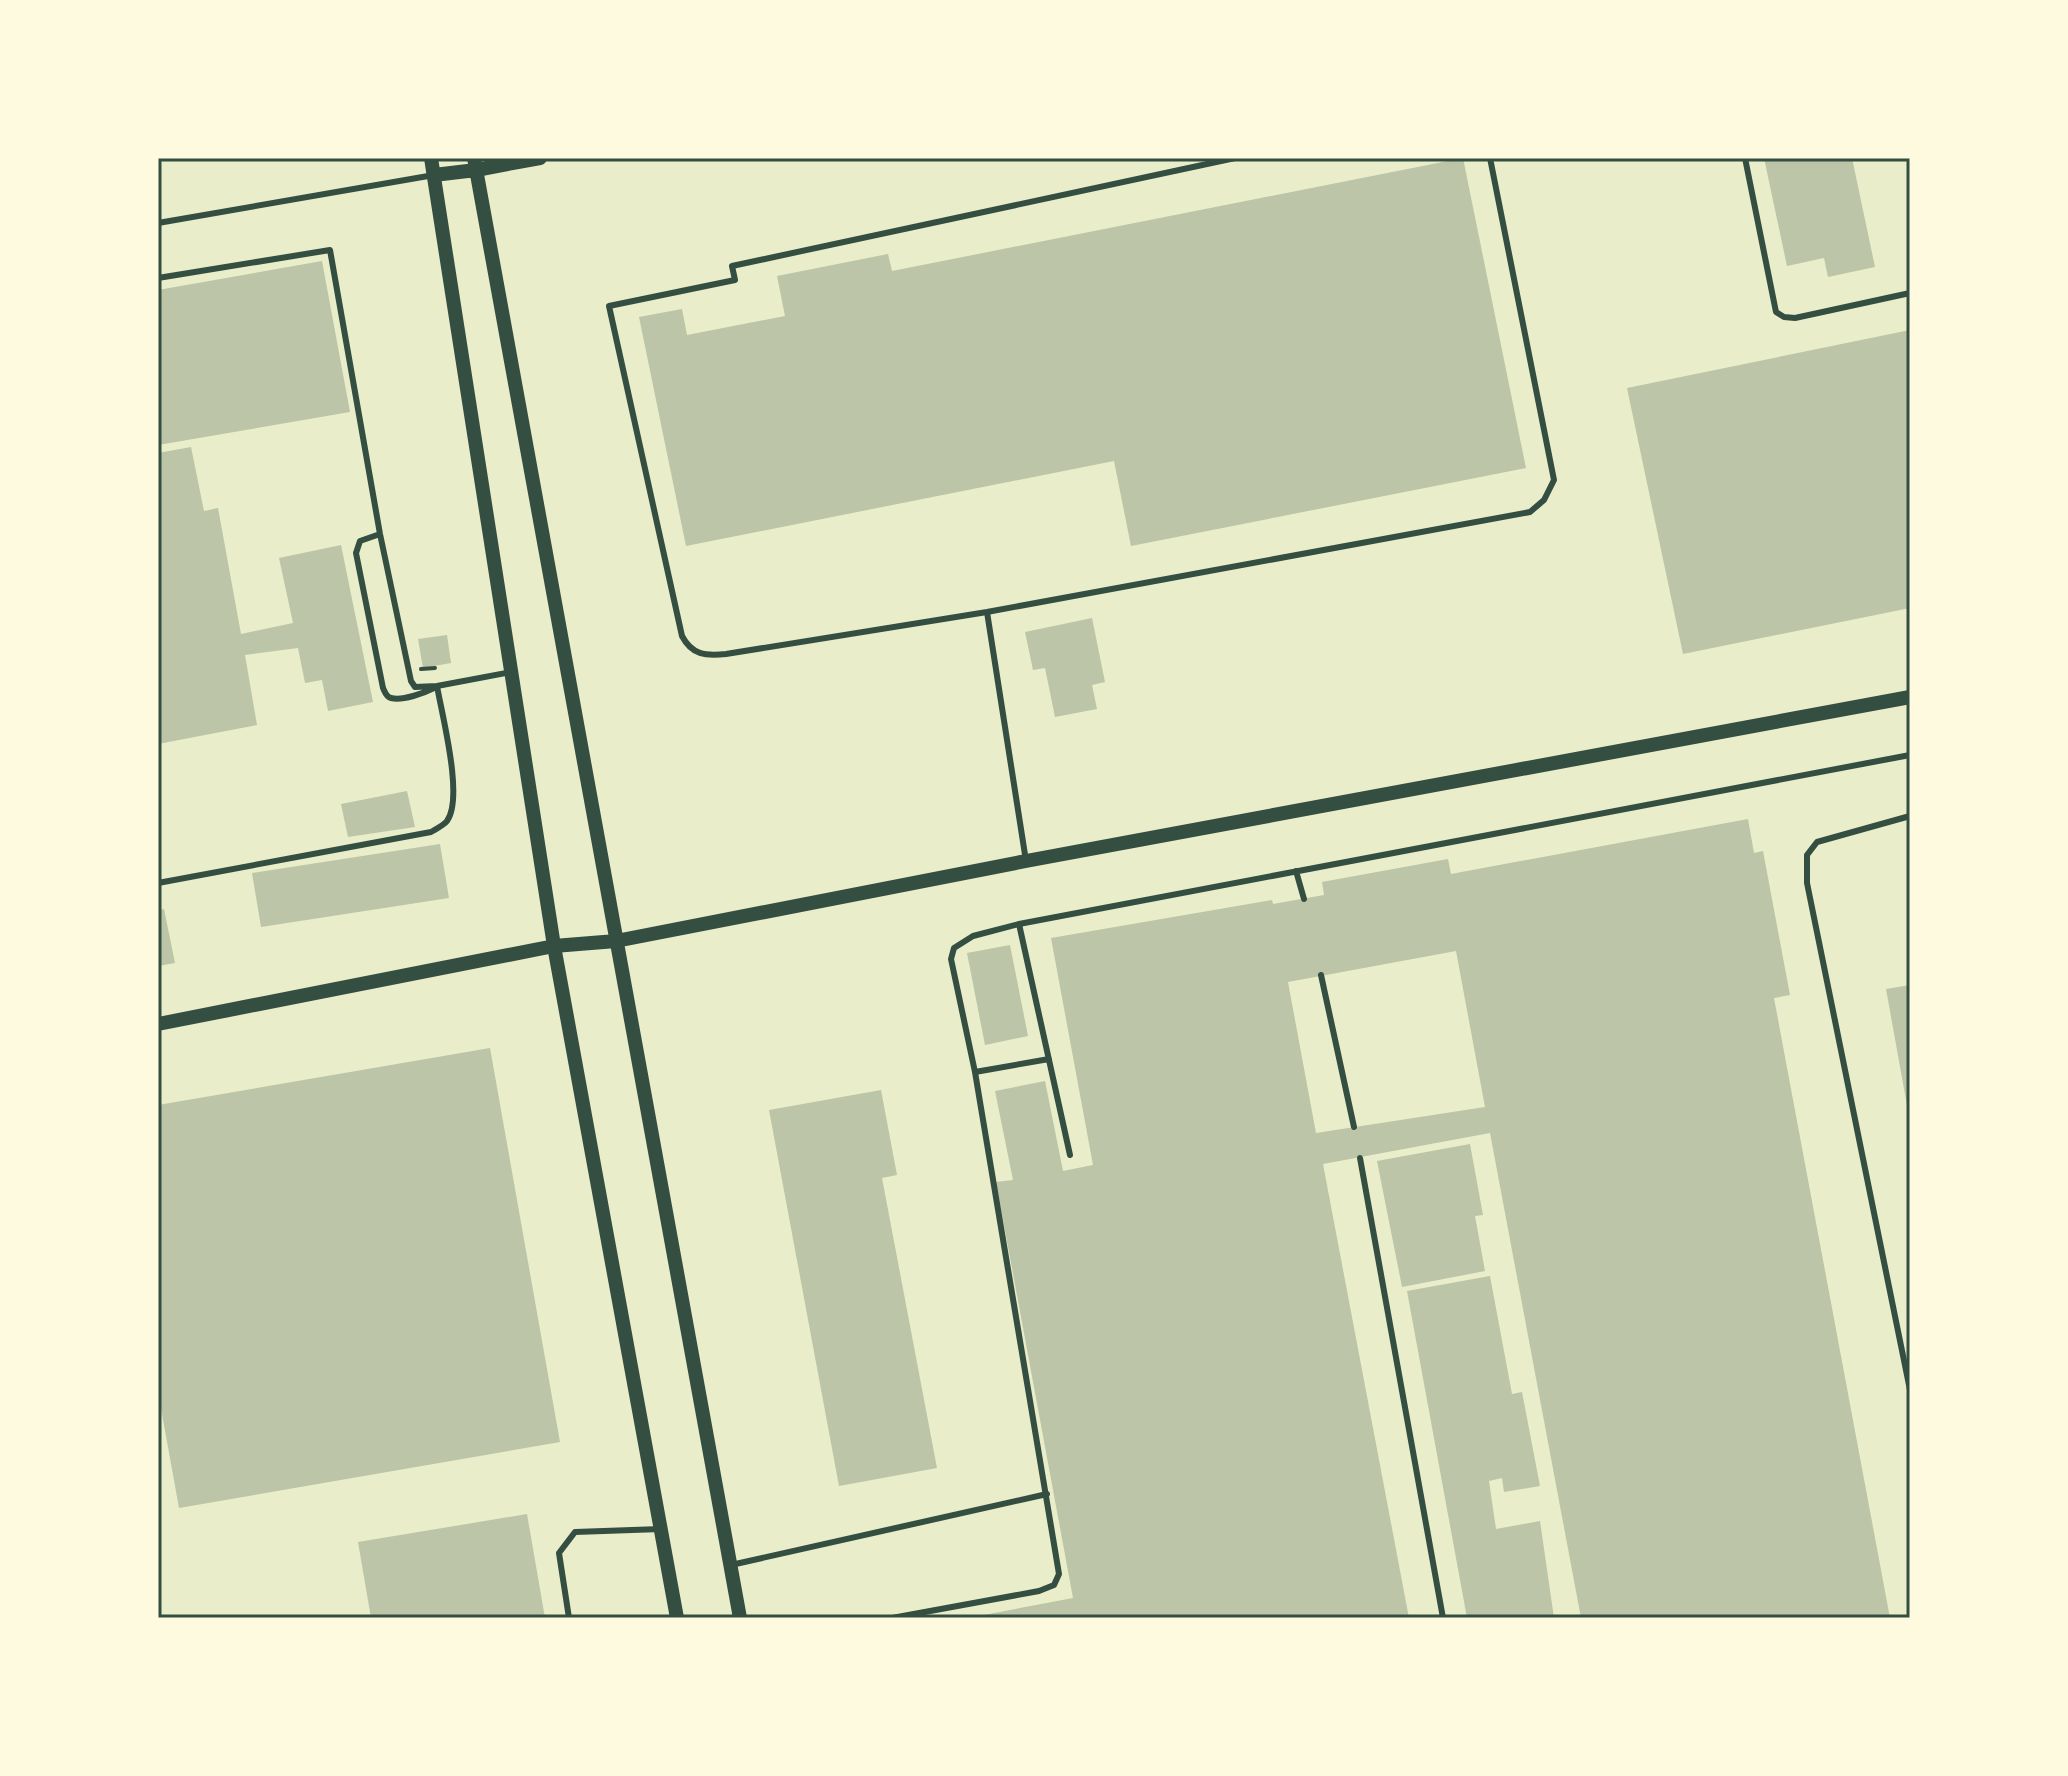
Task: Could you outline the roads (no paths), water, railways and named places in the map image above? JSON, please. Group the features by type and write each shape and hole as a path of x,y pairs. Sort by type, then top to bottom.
{"street":[{"path":"431,158 554,946 677,1618"},
{"path":"434,175 475,164 540,158"},
{"path":"475,164 740,1618"},
{"path":"158,1024 554,946 616,941 1026,861 1910,697"}],"lane":[{"path":"1235,158 732,266 735,280 609,306 682,636 687,646 699,654 710,656 987,612 1530,512 1544,500 1554,480 1490,158"},
{"path":"1745,158 1776,312 1795,318 1910,293"},
{"path":"158,223 434,175"},
{"path":"158,278 330,250 380,534 411,681 415,687 437,686 512,671"},
{"path":"380,534 360,541 356,553 386,696 423,693 437,686"},
{"path":"987,612 1026,861"},
{"path":"158,883 431,832 447,821 454,798 451,760 437,686"},
{"path":"892,1618 1039,1591 1054,1585 1059,1574 975,1072 951,959 954,948 973,936 1019,924 1910,755"},
{"path":"1910,816 1817,842 1807,855 1807,883 1910,1390"},
{"path":"1296,871 1304,899"},
{"path":"1019,924 1070,1155"},
{"path":"1321,975 1354,1127"},
{"path":"975,1072 1049,1059"},
{"path":"1360,1158 1443,1618"},
{"path":"730,1565 1047,1494"},
{"path":"569,1618 559,1553 575,1532 661,1529"}]}
